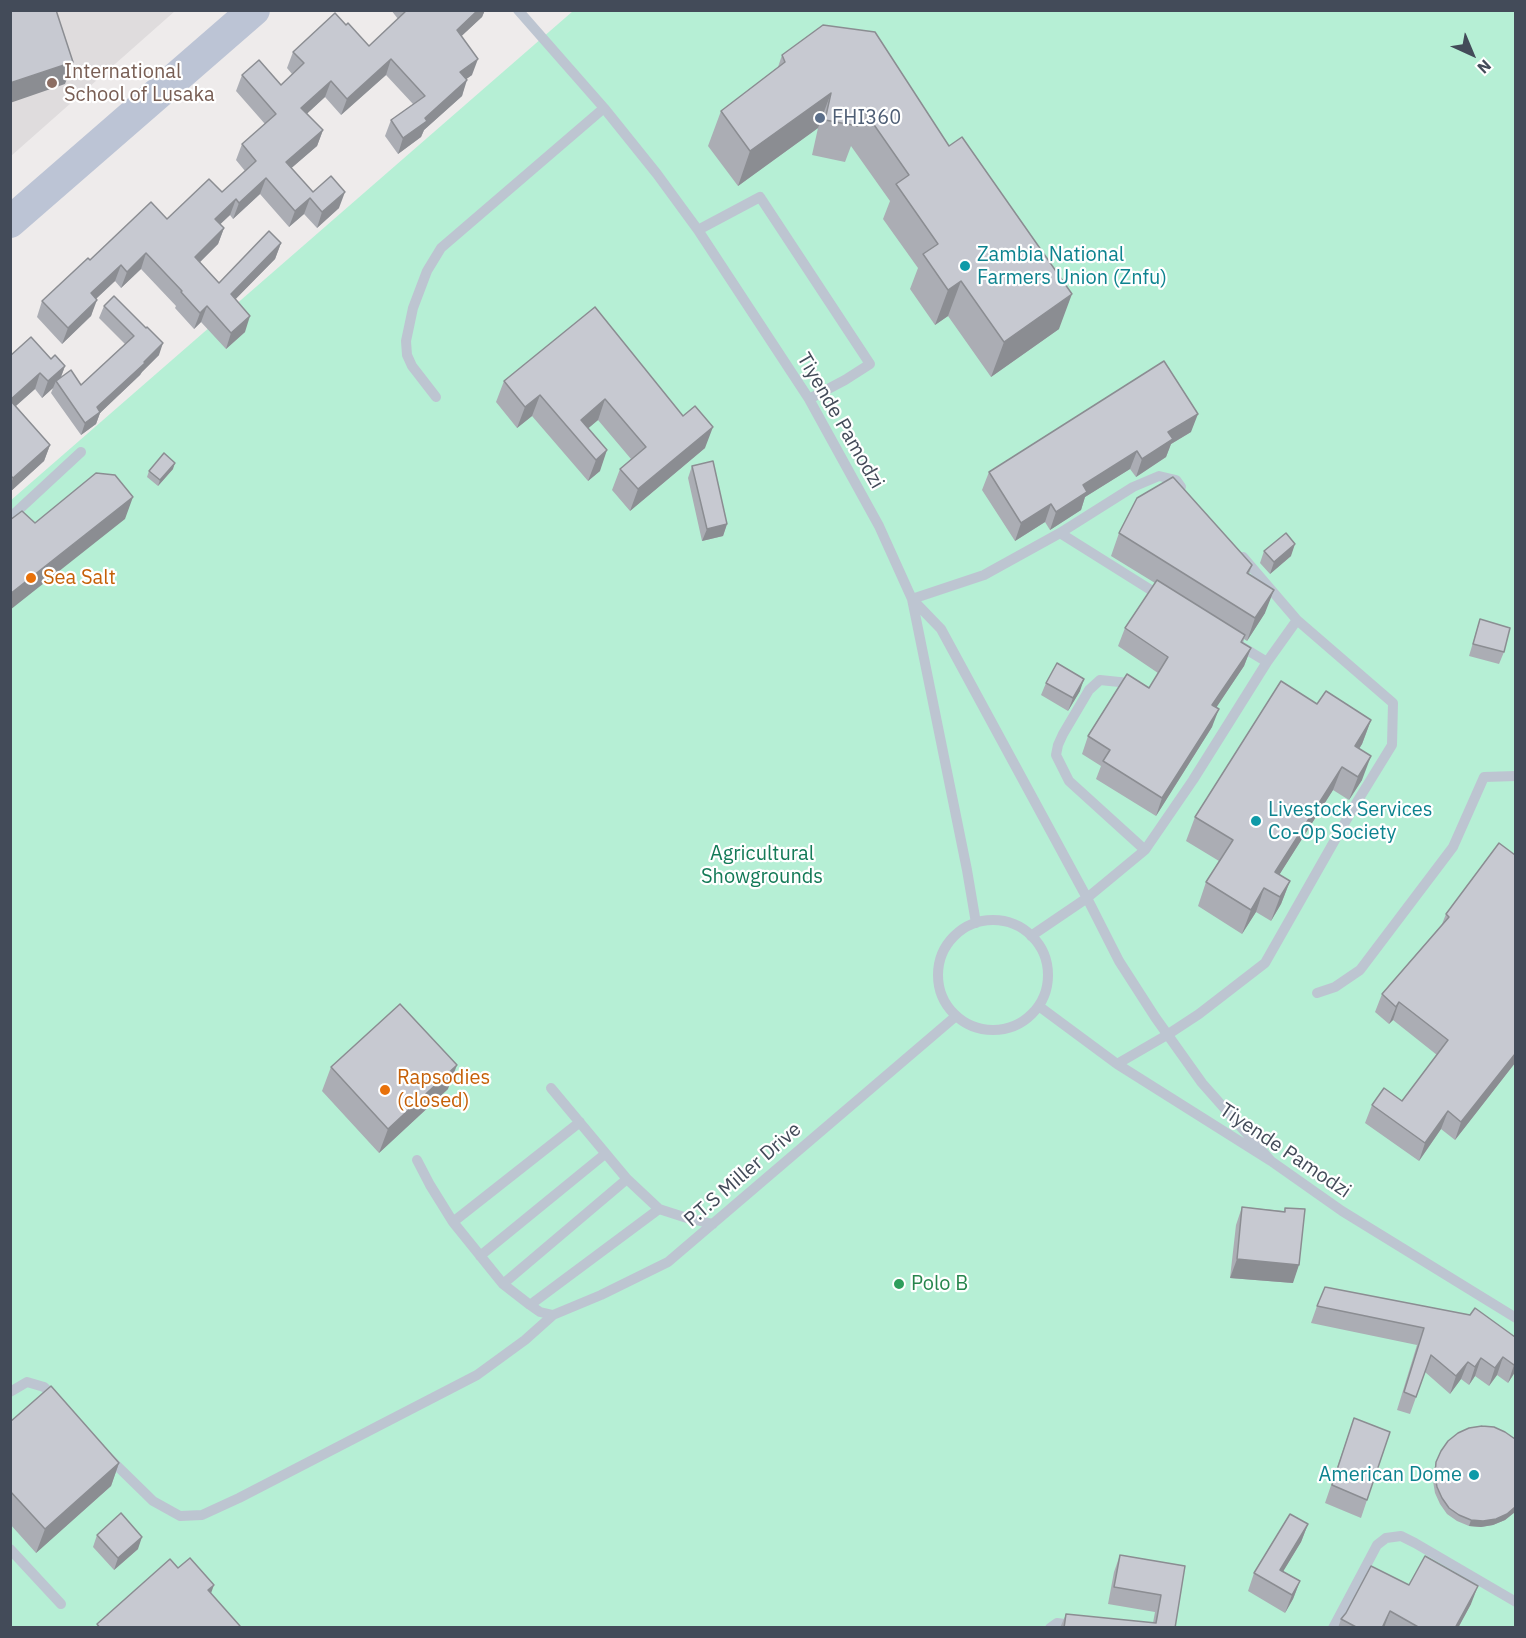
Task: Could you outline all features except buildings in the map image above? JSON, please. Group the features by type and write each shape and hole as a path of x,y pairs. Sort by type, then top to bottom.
{"main road":[{"path":"10,222 254,10"}],"lane":[{"name":"Tiyende Pamodzi","path":"518,10 604,108 698,230 809,399 879,526 912,599 976,922"},
{"path":"436,397 412,366 407,355 406,340 413,308 427,272 441,248 604,108"},
{"path":"698,230 760,197 870,364 809,399"},
{"path":"10,516 81,452"},
{"path":"1191,498 1176,480 1159,476 1132,487 1060,534 984,574 912,599 941,629 1119,961 1167,1035 1202,1083 1271,1161"},
{"path":"1060,534 1168,601"},
{"path":"1117,1064 1199,1014 1265,963 1352,810 1392,745 1393,703 1297,620 1236,550"},
{"path":"1032,936 1087,898 1145,850 1193,780 1267,662 1297,620"},
{"path":"1227,638 1267,662"},
{"path":"1130,683 1100,680 1089,690 1060,740 1056,755 1070,782 1145,850"},
{"path":"1317,993 1335,987 1360,970 1453,847 1484,777 1515,776"},
{"path":"999,920 1022,928 1039,945 1044,957 1048,984 1045,996 1040,1007 1032,1016 1012,1028 989,1030 965,1023 948,1007 939,986 939,964 948,942 965,927 976,922 999,920"},
{"name":"Tiyende Pamodzi","path":"1040,1007 1117,1064 1271,1161 1342,1211 1515,1318"},
{"name":"P.T.S Miller Drive","path":"102,1450 115,1466 153,1501 180,1516 202,1515 250,1493 477,1375 525,1340 553,1315 601,1295 668,1262 956,1016"},
{"path":"551,1088 627,1179 659,1209 713,1224"},
{"path":"453,1222 580,1122"},
{"path":"480,1256 605,1154"},
{"path":"417,1160 453,1222 503,1284 540,1312 553,1315"},
{"path":"503,1284 627,1179"},
{"path":"530,1305 659,1209"},
{"path":"10,1392 27,1382 44,1387 67,1410"},
{"path":"1333,1628 1377,1545 1386,1538 1401,1536 1515,1602"},
{"path":"10,1549 61,1604"},
{"path":"1050,1628 1057,1623 1094,1628"}],"shaded area":[{"name":"International School of Lusaka","path":"11,11 175,11 11,156"}],"green space":[{"name":"Agricultural Showgrounds","path":"573,11 1515,11 1515,1627 11,1627 10,501"}],"place":[{"name":"International School of Lusaka","path":"52,83"},
{"name":"FHI360","path":"820,118"},
{"name":"Zambia National Farmers Union (Znfu)","path":"965,266"},
{"name":"Sea Salt","path":"31,578"},
{"name":"Livestock Services Co-Op Society","path":"1256,821"},
{"name":"Rapsodies (closed)","path":"385,1090"},
{"name":"Polo B","path":"899,1284"},
{"name":"American Dome","path":"1474,1475"}]}
